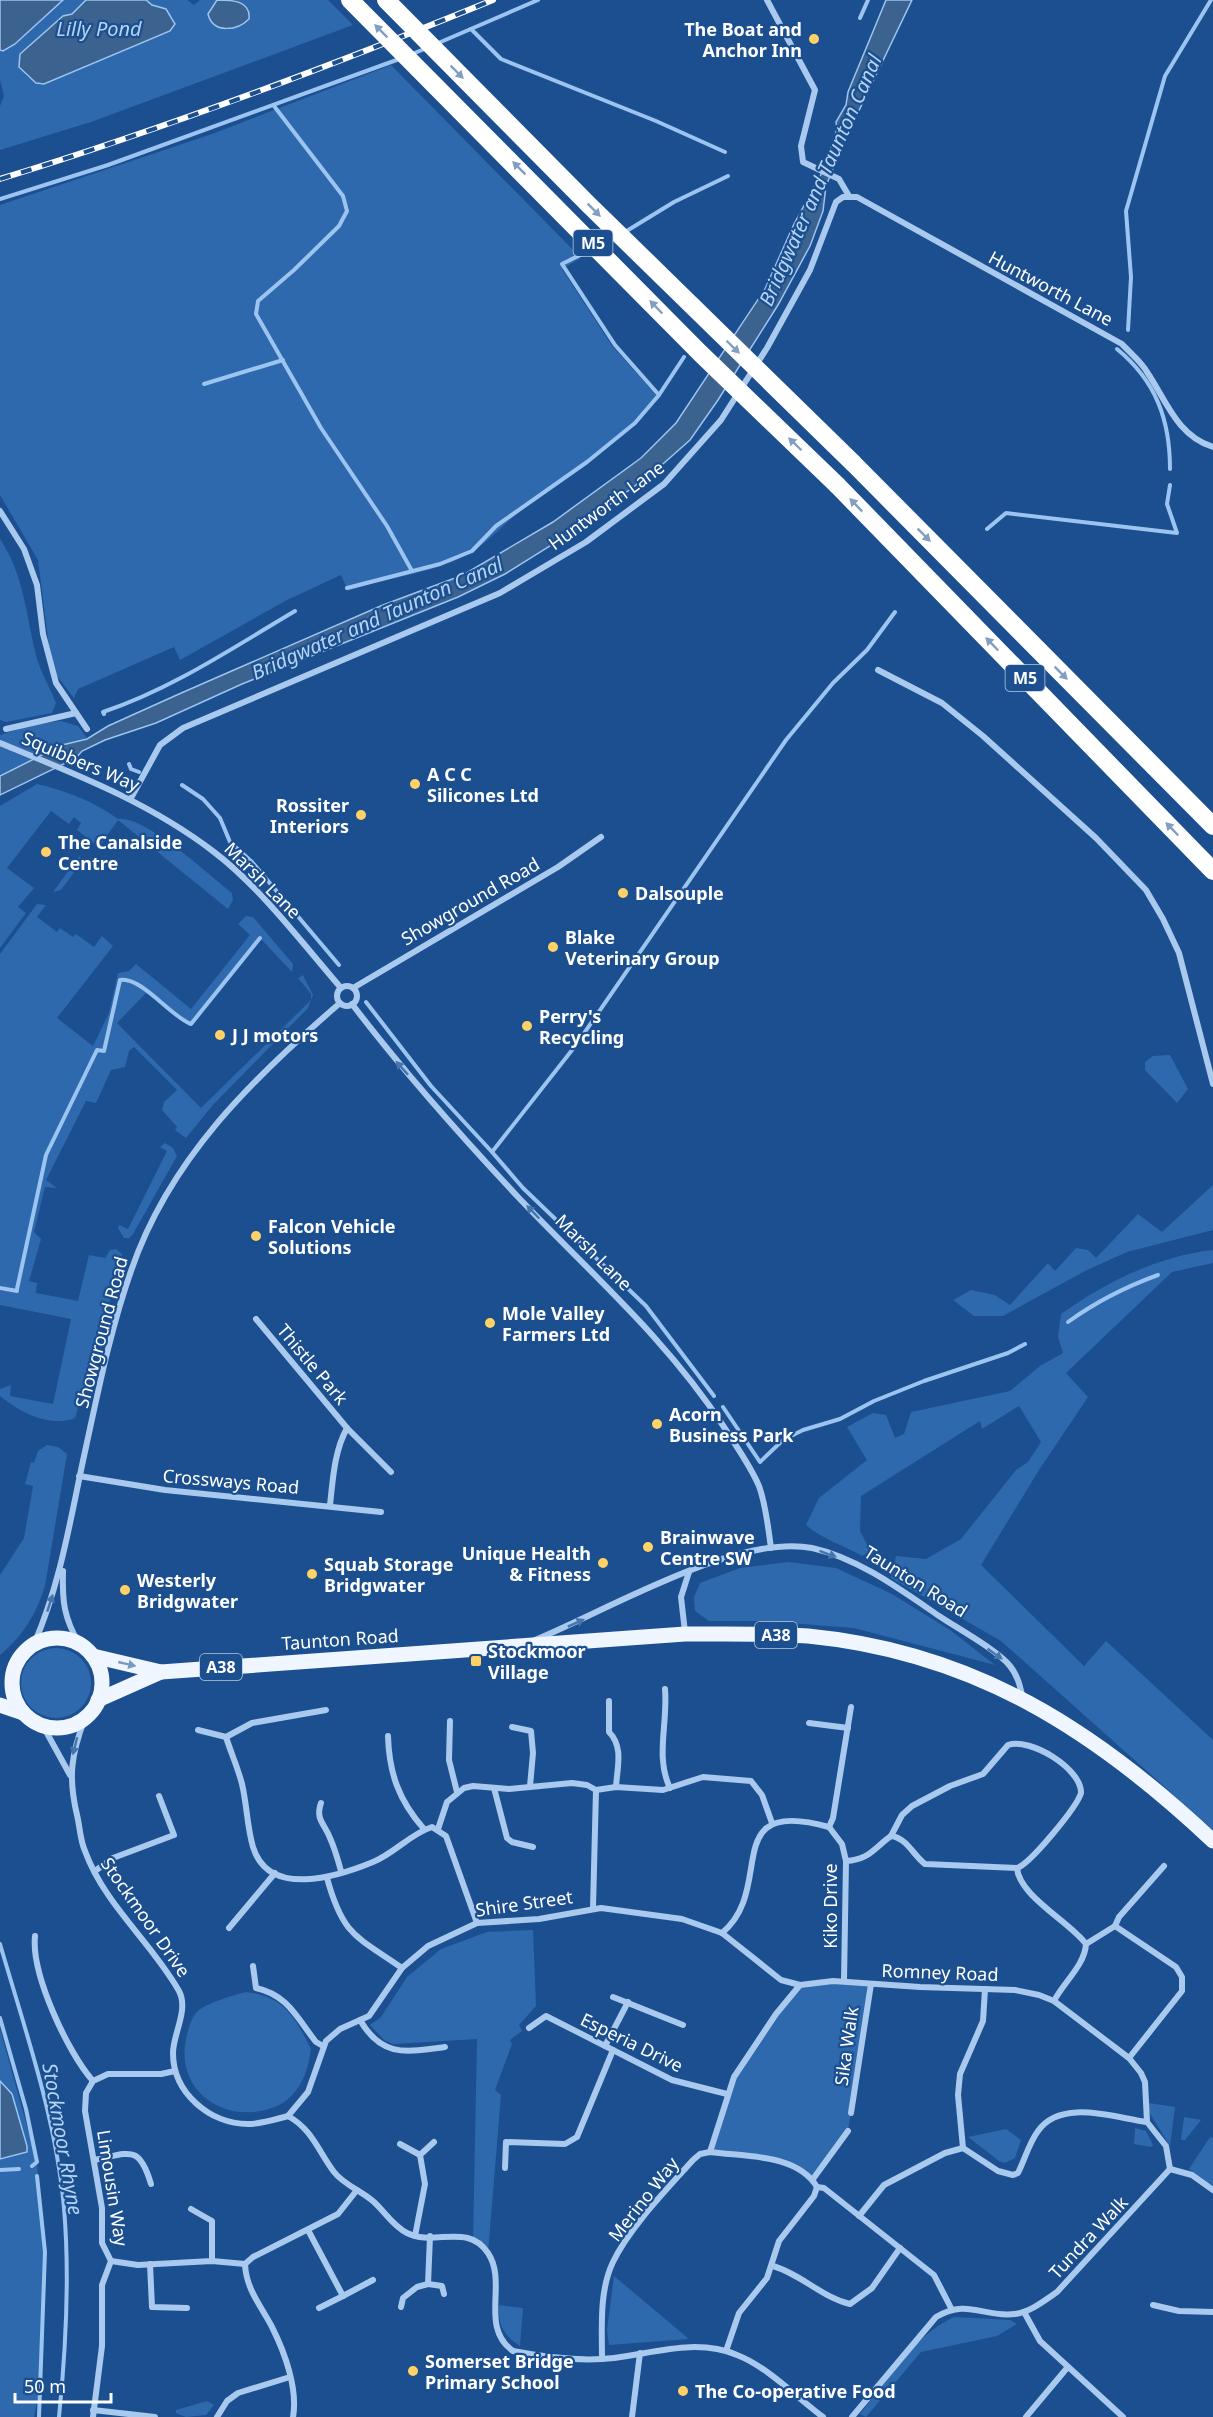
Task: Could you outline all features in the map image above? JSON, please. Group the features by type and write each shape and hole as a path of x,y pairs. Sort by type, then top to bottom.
{"highway":[{"name":"M5","path":"350,0 569,217 700,353 837,485 1213,871"},
{"name":"M5","path":"386,0 588,205 853,463 1213,826"}],"main road":[{"name":"Taunton Road","path":"93,1656 161,1672 686,1634 772,1634 857,1643 939,1664 1023,1699 1058,1718 1128,1766 1213,1841"},
{"path":"0,1670 15,1665 34,1644 57,1638 79,1644"},
{"name":"A38","path":"79,1644 93,1656"},
{"path":"0,1705 23,1713 43,1726 65,1727 85,1718 98,1700 101,1677 93,1656"},
{"path":"15,1665 12,1690 23,1713"},
{"name":"Taunton Road","path":"98,1700 161,1672"}],"street":[{"path":"767,0 815,90 800,154 803,162 839,179 849,196"},
{"name":"Huntworth Lane","path":"131,798 160,745 183,728 500,593 586,542 664,484 721,420 767,348 810,270 836,202 849,196 857,197 1122,344 1147,370 1162,400 1184,431 1213,447"},
{"path":"0,511 24,549 37,585 49,662 56,683 87,729"},
{"path":"878,670 942,704 983,736 1096,838 1146,890 1179,953 1213,1084"},
{"path":"6,729 76,713"},
{"name":"Squibbers Way","path":"0,743 131,798 150,809"},
{"name":"Marsh Lane","path":"150,809 215,853 288,926 341,988"},
{"name":"Showground Road","path":"353,988 558,867 601,837"},
{"path":"341,988 353,988 356,997 352,1004 340,1003 337,994 341,988"},
{"name":"Showground Road","path":"79,1644 66,1622 62,1596 63,1562 79,1476 109,1344 128,1281 163,1201 192,1152 215,1123 288,1047 340,1003"},
{"name":"Marsh Lane","path":"352,1004 396,1062 573,1254 643,1322 711,1408 758,1483 766,1511 771,1548"},
{"name":"Thistle Park","path":"256,1318 347,1428 392,1472"},
{"name":"Thistle Park","path":"330,1505 336,1459 340,1441 347,1428"},
{"name":"Crossways Road","path":"79,1476 165,1490 381,1512"},
{"name":"Taunton Road","path":"521,1645 689,1572 740,1553 788,1545 813,1548 863,1568 1008,1664 1018,1678 1023,1699"},
{"name":"Showground Road","path":"34,1644 63,1562"},
{"path":"686,1634 681,1615 681,1597 689,1572"},
{"path":"664,1689 667,1715 662,1763 670,1788"},
{"path":"609,1701 609,1732 617,1740 619,1750 616,1787"},
{"path":"722,1933 729,1927 748,1893 758,1838 772,1823 789,1820 829,1827 833,1818 851,1707"},
{"path":"198,1730 226,1737 252,1723 326,1710"},
{"name":"Stockmoor Drive","path":"85,1718 74,1746 70,1776 82,1844 95,1871 168,1973 182,1998 183,2006 174,2041 175,2071 193,2100 217,2118 250,2124 288,2116"},
{"path":"450,1721 449,1760 457,1792"},
{"path":"808,1723 848,1728"},
{"name":"Stockmoor Drive","path":"43,1726 70,1776"},
{"path":"513,1727 531,1731 533,1752 530,1786"},
{"path":"388,1736 390,1761 397,1789 423,1829"},
{"path":"226,1737 242,1785 254,1850 260,1860 275,1873 286,1878 301,1880 327,1878 383,1858 423,1829 432,1827 446,1836 477,1923"},
{"path":"846,1860 860,1860 869,1856 891,1836 902,1815 912,1806 934,1794 983,1774 1008,1745 1025,1744 1040,1749 1079,1780 1081,1793 1066,1819 1026,1863 1017,1868 926,1864 916,1857 907,1843 899,1837 891,1836"},
{"path":"438,1829 444,1809 457,1792 473,1786 494,1788 573,1784 587,1785 596,1790 616,1787 651,1790 670,1788 703,1777 751,1782 762,1795 772,1823"},
{"path":"494,1788 507,1838 512,1842 533,1847"},
{"path":"593,1908 596,1790"},
{"path":"95,1871 113,1858 174,1835 159,1796"},
{"path":"321,1803 318,1812 320,1824 329,1835 341,1872"},
{"name":"Kiko Drive","path":"829,1827 836,1833 846,1860 844,1981"},
{"path":"1086,1944 1115,1926 1119,1917 1164,1866"},
{"path":"1017,1868 1020,1878 1030,1893 1079,1934 1086,1944 1084,1958 1061,1987 1054,2001"},
{"path":"229,1928 275,1873"},
{"path":"327,1878 335,1908 350,1930 360,1940 402,1968"},
{"name":"Shire Street","path":"323,2046 332,2035 375,2010 402,1968 440,1939 477,1923 539,1919 593,1908 682,1919 722,1933 781,1980 800,1985"},
{"path":"1115,1926 1176,1967 1182,1977 1182,1990 1129,2058"},
{"path":"35,1936 38,1971 54,2015 78,2063 93,2081 115,2073 161,2074 175,2071"},
{"path":"253,1966 256,1988 276,1994 283,1999 316,2042 323,2046 308,2092 288,2116 310,2132 336,2174 372,2200 402,2230 415,2236 470,2238 488,2253 494,2272 496,2329 505,2346 513,2351 530,2354 602,2359 674,2347 726,2351 760,2369 823,2417"},
{"name":"Romney Road","path":"800,1985 818,1981 844,1981 985,1989 1030,1992 1054,2001 1129,2058 1141,2073 1145,2082 1147,2122"},
{"name":"Sika Walk","path":"851,2113 870,1984"},
{"path":"726,2351 739,2313 767,2278 779,2241 814,2196 817,2187 813,2179 784,2162 710,2152 727,2094 745,2058 800,1985"},
{"path":"963,2148 958,2095 960,2074 983,2020 985,1989"},
{"path":"613,1997 683,2025"},
{"path":"605,2046 628,2002"},
{"name":"Esperia Drive","path":"529,2028 546,2016 672,2080 727,2094"},
{"path":"360,2020 372,2039 390,2049 445,2047"},
{"path":"505,2168 506,2142 565,2144 577,2136 613,2050"},
{"name":"Limousin Way","path":"93,2081 84,2102 102,2208 102,2243 111,2261 102,2284 102,2346 93,2413"},
{"path":"859,2216 884,2185 945,2153 963,2148 998,2171 1012,2175 1018,2173 1039,2128 1054,2117 1080,2113 1147,2122 1166,2146 1170,2169 1192,2175 1213,2190"},
{"path":"813,2179 848,2132"},
{"path":"420,2155 434,2142"},
{"path":"400,2144 420,2155"},
{"name":"Merino Way","path":"602,2359 604,2302 613,2262 649,2211 693,2160 700,2154 710,2152"},
{"path":"94,2160 121,2155 138,2156 143,2160 151,2184"},
{"path":"415,2236 425,2184 420,2155"},
{"name":"Tundra Walk","path":"1024,2312 1065,2286 1170,2169"},
{"path":"817,2187 824,2188 934,2275 951,2308"},
{"path":"111,2261 150,2264 212,2261 245,2264 253,2257 338,2214 357,2190"},
{"path":"191,2209 212,2221 212,2261"},
{"path":"309,2230 343,2296"},
{"path":"428,2284 430,2236"},
{"path":"772,2266 788,2270 830,2297 850,2304 858,2301 872,2288 900,2248"},
{"path":"150,2264 152,2307 187,2308"},
{"path":"245,2264 248,2285 273,2329 290,2377 295,2396 293,2417"},
{"path":"319,2307 373,2280"},
{"path":"401,2307 403,2298 417,2287 428,2284 442,2286 444,2294"},
{"path":"1153,2305 1179,2312 1213,2312"},
{"path":"852,2417 927,2326 951,2308 1006,2314 1024,2312 1040,2341 1067,2368 1124,2417"},
{"path":"632,2417 640,2353"},
{"path":"1026,2417 1067,2368"},
{"path":"217,2417 227,2401 238,2393 290,2377"},
{"path":"93,2413 154,2417"}],"shaded area":[{"path":"63,0 86,0 72,14 63,16 20,54 22,69 40,85 170,31 175,24 171,15 146,0 187,0 194,5 200,0 217,0 210,9 209,17 213,24 227,30 245,23 242,4 235,0 328,0 353,25 91,122 0,150 0,106 4,96 0,80 0,50 15,44"},
{"path":"391,65 581,258 562,269 612,346 659,398 611,444 522,510 479,547 460,558 348,591 341,575 287,600 180,660 174,647 78,689 74,698 57,676 49,646 38,560 0,495 0,205 212,134"},
{"path":"0,539 19,581 38,661 56,703 52,713 6,722 0,720"},
{"path":"61,721 78,726 87,738 62,745 0,776 0,735 36,724"},
{"path":"37,784 79,797 118,819 130,820 160,836 232,893 233,900 228,909 118,820 99,847 77,830 81,823 74,817 69,824 51,811 7,868 34,888 18,907 26,913 0,948 0,806"},
{"path":"79,856 83,860 61,890 53,892"},
{"path":"37,904 46,905 37,917 57,932 60,928 73,937 76,934 94,947 102,936 113,946 57,1018 93,1046 109,1013 118,973 129,971 136,964 191,1009 250,935 238,924 246,916 253,917 293,964 292,972 260,938 191,1024 148,991 117,1023 201,1108 311,1000 311,994 298,978 303,975 313,995 308,1008 212,1106 186,1138 175,1130 177,1127 162,1110 164,1102 177,1090 134,1047 129,1051 125,1067 111,1070 96,1103 86,1101 46,1180 57,1188 45,1187 34,1232 41,1239 29,1281 37,1283 36,1293 78,1301 89,1255 105,1258 110,1250 116,1249 122,1254 122,1260 75,1418 65,1421 35,1417 16,1408 0,1396 0,1389 11,1385 10,1396 53,1404 71,1319 0,1305 0,1290 16,1293 17,1290 0,1286 0,954"},
{"path":"1170,1055 1188,1089 1177,1103 1145,1070 1145,1062 1153,1056"},
{"path":"165,1143 173,1148 177,1156 133,1234 129,1238 124,1238 118,1228 119,1225 128,1229 167,1151 160,1147"},
{"path":"1213,1185 1213,1230 1127,1252 1085,1271 1003,1316 974,1316 953,1300 971,1290 995,1295 1010,1305 1048,1263 1055,1271 1076,1248 1088,1250 1096,1258 1138,1214 1162,1232"},
{"path":"1213,1250 1213,1263 1172,1272 1066,1373 1088,1397 1039,1470 981,1565 1084,1666 1106,1641 1213,1740 1213,1830 1001,1641 891,1578 896,1556 926,1559 961,1539 1016,1470 1028,1462 1041,1442 1019,1406 982,1429 980,1421 861,1496 860,1531 871,1552 862,1556 806,1525 819,1498 867,1460 847,1427 873,1413 886,1415 895,1438 904,1434 911,1412 1010,1391 1040,1366 1063,1353 1058,1337 1061,1314 1078,1302 1114,1281 1153,1264"},
{"path":"47,1445 58,1447 67,1454 45,1586 28,1624 0,1655 0,1575 24,1538 33,1486 25,1484 31,1462 34,1463 38,1451"},
{"path":"789,1562 836,1568 892,1594 950,1630 995,1665 854,1628 763,1621 709,1621 695,1611 694,1597 700,1583 740,1568"},
{"path":"56,1648 69,1651 81,1658 88,1670 91,1683 88,1696 81,1708 69,1715 56,1718 43,1715 31,1708 24,1696 21,1683 24,1670 31,1658 43,1651"},
{"path":"533,1930 536,2006 519,2025 522,2031 510,2040 512,2044 495,2090 501,2095 488,2253 473,2240 477,2039 393,2044 384,2040 370,2025 381,2017 407,1977 441,1949 487,1932"},
{"path":"808,1983 871,1984 848,2131 813,2179 784,2162 710,2152 734,2077 800,1985"},
{"path":"246,1992 270,1998 287,2010 311,2049 304,2077 294,2093 279,2105 251,2112 234,2111 218,2106 204,2097 194,2085 187,2071 184,2054 189,2028 199,2010 216,2001"},
{"path":"0,2029 37,2162 45,2282 42,2376 34,2417 0,2417 0,2159 26,2152 27,2146 12,2094 0,2081"},
{"path":"1149,2103 1175,2107 1170,2146 1149,2112"},
{"path":"1184,2117 1201,2120 1185,2140 1181,2140"},
{"path":"1135,2128 1146,2131 1153,2145 1151,2147 1134,2144"},
{"path":"1006,2129 1021,2140 1015,2158 1005,2163 999,2161 968,2137"},
{"path":"1210,2137 1213,2138 1213,2186 1189,2169"},
{"path":"614,2276 689,2339 609,2345 607,2330"},
{"path":"499,2305 523,2308 520,2346 509,2338 503,2329 499,2318"},
{"path":"954,2317 1010,2320 1017,2324 997,2336 921,2352 866,2417 860,2414 914,2347 926,2335"},
{"path":"207,2401 214,2405 206,2415 186,2417 176,2413 176,2410"}],"water":[{"path":"0,0 63,0 15,44 3,51 0,50"},
{"name":"Lilly Pond","path":"86,0 146,0 152,5 166,9 175,24 170,31 44,84 36,83 19,67 20,54 63,16 72,14"},
{"path":"217,0 239,2 247,8 249,19 232,28 220,28 215,25 208,14"},
{"name":"Bridgwater and Taunton Canal","path":"886,0 912,0 842,146 826,186 823,211 810,246 778,305 690,440 655,471 574,531 505,574 458,597 242,684 156,723 105,740 82,751 76,758 0,795 0,776 62,745 87,739 108,726 383,605 463,575 553,522 641,458 676,423 765,289 794,224 825,167 837,129 836,122 846,105 848,92"},
{"path":"0,2081 12,2094 27,2152 0,2159"}],"waterway":[{"path":"436,44 538,0"},
{"path":"860,18 868,0"},
{"path":"1128,330 1131,277 1126,211 1165,76 1211,0"},
{"path":"471,29 501,59 656,121 725,152"},
{"path":"412,54 427,48"},
{"path":"0,199 108,165 402,58"},
{"path":"274,106 343,196 347,211 339,226 258,301 256,314 321,428 387,526 412,571"},
{"path":"625,232 674,202 728,176"},
{"path":"601,245 615,237"},
{"path":"592,249 562,264 615,345 659,395"},
{"path":"1117,349 1142,374 1158,403 1167,434 1170,469"},
{"path":"347,588 440,564 472,551 496,526 587,462 635,423 659,395 684,357"},
{"path":"204,384 283,360"},
{"path":"987,529 1006,513 1177,533 1167,504 1170,485"},
{"path":"104,714 103,712 154,692 226,653 295,611"},
{"path":"714,1396 646,1306 523,1188 492,1152 576,1045 786,740 833,683 867,650 895,612"},
{"path":"129,764 131,769 139,772"},
{"path":"182,785 203,799 220,818 230,842 252,862 339,965"},
{"path":"17,1289 46,1155 97,1050 104,1051 120,980 128,980 137,984 174,1014 191,1024 260,938"},
{"path":"366,1002 431,1086 492,1152"},
{"path":"1068,1322 1112,1295 1158,1275"},
{"path":"0,1288 17,1291"},
{"path":"723,1407 760,1462 783,1440 803,1430 840,1419 874,1401 924,1381 1008,1353 1025,1344"},
{"name":"Stockmoor Rhyne","path":"0,1944 47,2108 60,2174 66,2234 67,2287 59,2417"},
{"path":"0,2018 26,2109 37,2162 32,2166"},
{"path":"0,2170 19,2169"},
{"path":"37,2176 45,2252 39,2417"}],"railway":[{"path":"0,179 125,139 248,95 493,0"}],"place":[{"name":"The Boat and Anchor Inn","path":"814,39"},
{"name":"A C C Silicones Ltd","path":"415,784"},
{"name":"Rossiter Interiors","path":"361,815"},
{"name":"The Canalside Centre","path":"46,852"},
{"name":"Dalsouple","path":"623,893"},
{"name":"Blake Veterinary Group","path":"553,947"},
{"name":"Perry's Recycling","path":"527,1026"},
{"name":"J J motors","path":"220,1035"},
{"name":"Falcon Vehicle Solutions","path":"256,1236"},
{"name":"Mole Valley Farmers Ltd","path":"490,1323"},
{"name":"Acorn Business Park","path":"657,1424"},
{"name":"Brainwave Centre SW","path":"648,1547"},
{"name":"Unique Health & Fitness","path":"603,1563"},
{"name":"Squab Storage Bridgwater","path":"312,1574"},
{"name":"Westerly Bridgwater","path":"125,1590"},
{"name":"Stockmoor Village","path":"476,1661"},
{"name":"Somerset Bridge Primary School","path":"413,2371"},
{"name":"The Co-operative Food","path":"683,2391"}]}
